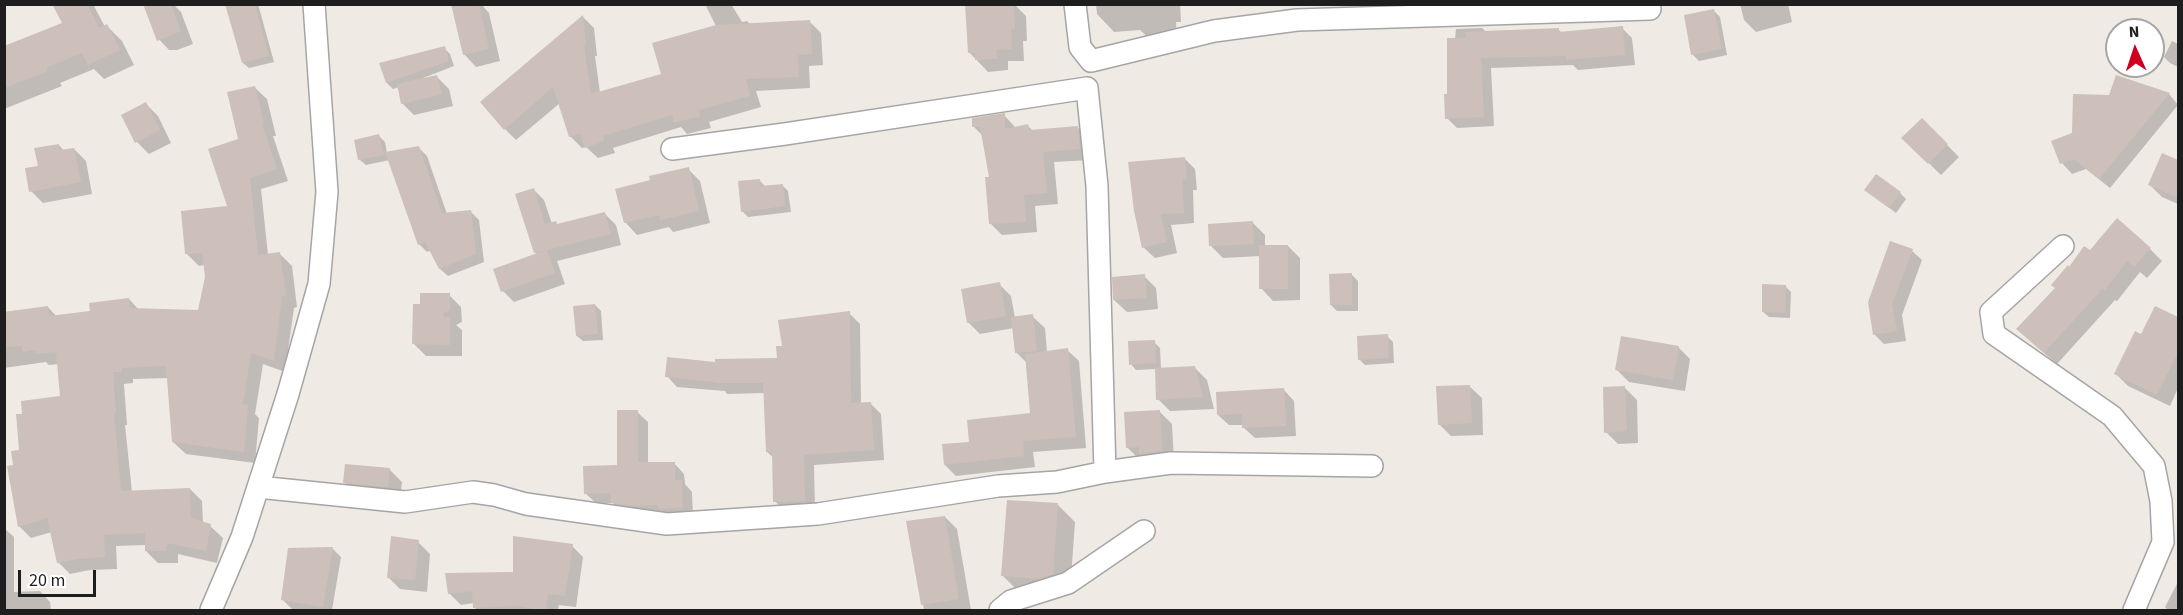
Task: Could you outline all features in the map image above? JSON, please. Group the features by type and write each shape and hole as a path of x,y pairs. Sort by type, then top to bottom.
{"street":[{"path":"211,610 242,537 320,284 327,192 314,4"},
{"path":"1075,4 1080,47 1091,61 1214,31 1297,20 1650,9"},
{"path":"672,149 1087,88 1097,186 1105,472"},
{"path":"2063,246 1991,312 1994,334 2112,416 2154,466 2162,501 2163,542 2134,610"},
{"path":"258,487 405,502 473,492 526,504 667,524 818,514 998,486 1057,482 1105,472 1171,463 1372,466"},
{"path":"1000,610 1011,601 1068,583 1144,531"}],"building":[{"path":"52,4 87,4 99,28 107,24 120,50 88,65 82,53 46,68 48,71 4,88 4,46 62,23"},
{"path":"143,4 171,4 181,31 157,41"},
{"path":"225,4 255,4 269,56 242,63"},
{"path":"451,4 479,4 489,49 463,55"},
{"path":"965,4 1014,4 1015,29 1011,29 1012,49 996,50 997,59 975,60 975,53 968,53"},
{"path":"1714,9 1722,49 1691,55 1684,15"},
{"path":"583,15 586,44 584,45 591,94 661,74 652,43 716,25 810,20 812,54 798,55 799,77 746,79 750,96 699,110 700,116 674,123 672,115 603,136 604,141 585,148 580,134 569,137 553,87 504,130 480,102"},
{"path":"1623,26 1625,55 1566,60 1566,56 1481,58 1484,117 1445,119 1447,38 1466,38 1465,32 1559,28 1559,32"},
{"path":"445,46 449,61 386,83 379,63"},
{"path":"437,75 442,94 401,104 397,84"},
{"path":"2115,78 2125,78 2170,93 2099,179 2074,159 2060,164 2051,141 2072,133 2073,94 2109,95"},
{"path":"255,86 264,124 262,124 277,169 250,178 258,255 280,252 286,295 282,296 274,361 251,353 243,404 248,405 244,452 172,442 166,366 122,368 122,372 113,372 121,491 190,488 191,518 211,524 206,551 167,543 166,551 145,551 145,533 104,535 105,557 57,563 47,518 18,527 7,466 13,465 11,451 19,450 16,414 22,414 21,401 60,396 56,352 36,354 35,350 22,352 22,346 4,347 4,312 48,306 49,316 90,311 89,303 129,298 130,308 198,310 205,277 202,253 185,254 181,211 227,206 208,149 238,139 227,92"},
{"path":"146,102 160,130 135,143 121,115"},
{"path":"1005,113 1005,129 1028,124 1029,130 1078,126 1080,149 1043,152 1047,193 1024,195 1026,222 989,224 985,177 989,177 980,127 972,127 972,118"},
{"path":"1922,118 1948,144 1928,164 1901,138"},
{"path":"379,134 384,155 358,160 354,140"},
{"path":"59,144 60,150 74,148 81,182 29,192 25,168 38,166 34,148"},
{"path":"419,146 442,213 471,210 476,254 439,269 425,242 418,245 385,152"},
{"path":"2162,153 2178,160 2178,198 2148,185"},
{"path":"1185,157 1187,179 1182,180 1184,213 1161,214 1167,242 1142,248 1134,211 1128,162"},
{"path":"689,167 699,211 660,220 659,215 624,223 615,189 650,180 649,176"},
{"path":"1876,174 1901,192 1889,208 1864,190"},
{"path":"760,179 761,186 783,184 785,206 741,212 738,181"},
{"path":"534,188 545,224 556,221 557,224 605,212 611,234 547,250 555,273 501,292 493,269 546,250 534,253 515,194"},
{"path":"2117,218 2151,248 2134,267 2127,261 2105,290 2102,289 2044,353 2016,329 2055,288 2051,285 2068,265 2069,267 2084,246 2090,250"},
{"path":"1253,221 1254,244 1209,246 1208,224"},
{"path":"1890,241 1913,249 1892,304 1897,331 1873,335 1868,302"},
{"path":"1259,245 1288,245 1288,289 1259,289"},
{"path":"1352,273 1352,305 1330,305 1329,274"},
{"path":"1145,274 1147,298 1113,300 1112,277"},
{"path":"1000,282 1006,316 967,323 961,289"},
{"path":"1762,284 1786,285 1785,313 1762,312"},
{"path":"420,293 450,293 450,310 443,313 444,317 450,317 450,345 412,344 413,304 420,304"},
{"path":"595,304 598,334 576,336 573,306"},
{"path":"2155,306 2178,317 2178,352 2157,395 2114,374 2135,331 2141,334"},
{"path":"850,311 851,403 871,402 874,450 804,455 805,501 773,502 772,452 766,452 763,383 715,383 665,377 667,357 715,362 715,359 777,358 776,346 782,346 778,320"},
{"path":"1033,314 1037,351 1015,353 1011,317"},
{"path":"1388,334 1389,358 1358,360 1357,336"},
{"path":"1621,336 1679,346 1673,380 1615,370"},
{"path":"1155,340 1156,363 1129,365 1128,341"},
{"path":"1068,348 1076,437 1023,441 1024,456 944,465 942,444 969,442 967,420 1030,413 1025,354"},
{"path":"1195,366 1203,397 1156,400 1155,368"},
{"path":"1470,385 1472,423 1438,425 1436,386"},
{"path":"1625,386 1627,431 1604,433 1603,387"},
{"path":"1284,388 1286,426 1242,428 1242,414 1217,415 1216,392"},
{"path":"617,410 638,410 638,462 675,462 675,480 682,480 683,508 658,509 657,505 631,506 611,503 610,493 584,494 583,466 617,465"},
{"path":"1160,410 1162,451 1139,454 1139,447 1126,448 1124,412"},
{"path":"345,464 390,468 388,487 343,483"},
{"path":"1007,500 1058,503 1053,574 1040,579 1001,576"},
{"path":"945,516 959,599 921,605 906,521"},
{"path":"391,536 419,540 415,580 387,578"},
{"path":"513,536 573,544 565,596 548,594 546,610 544,610 516,606 473,608 472,591 448,594 445,573 513,572"},
{"path":"333,547 323,607 281,600 288,548"}]}
